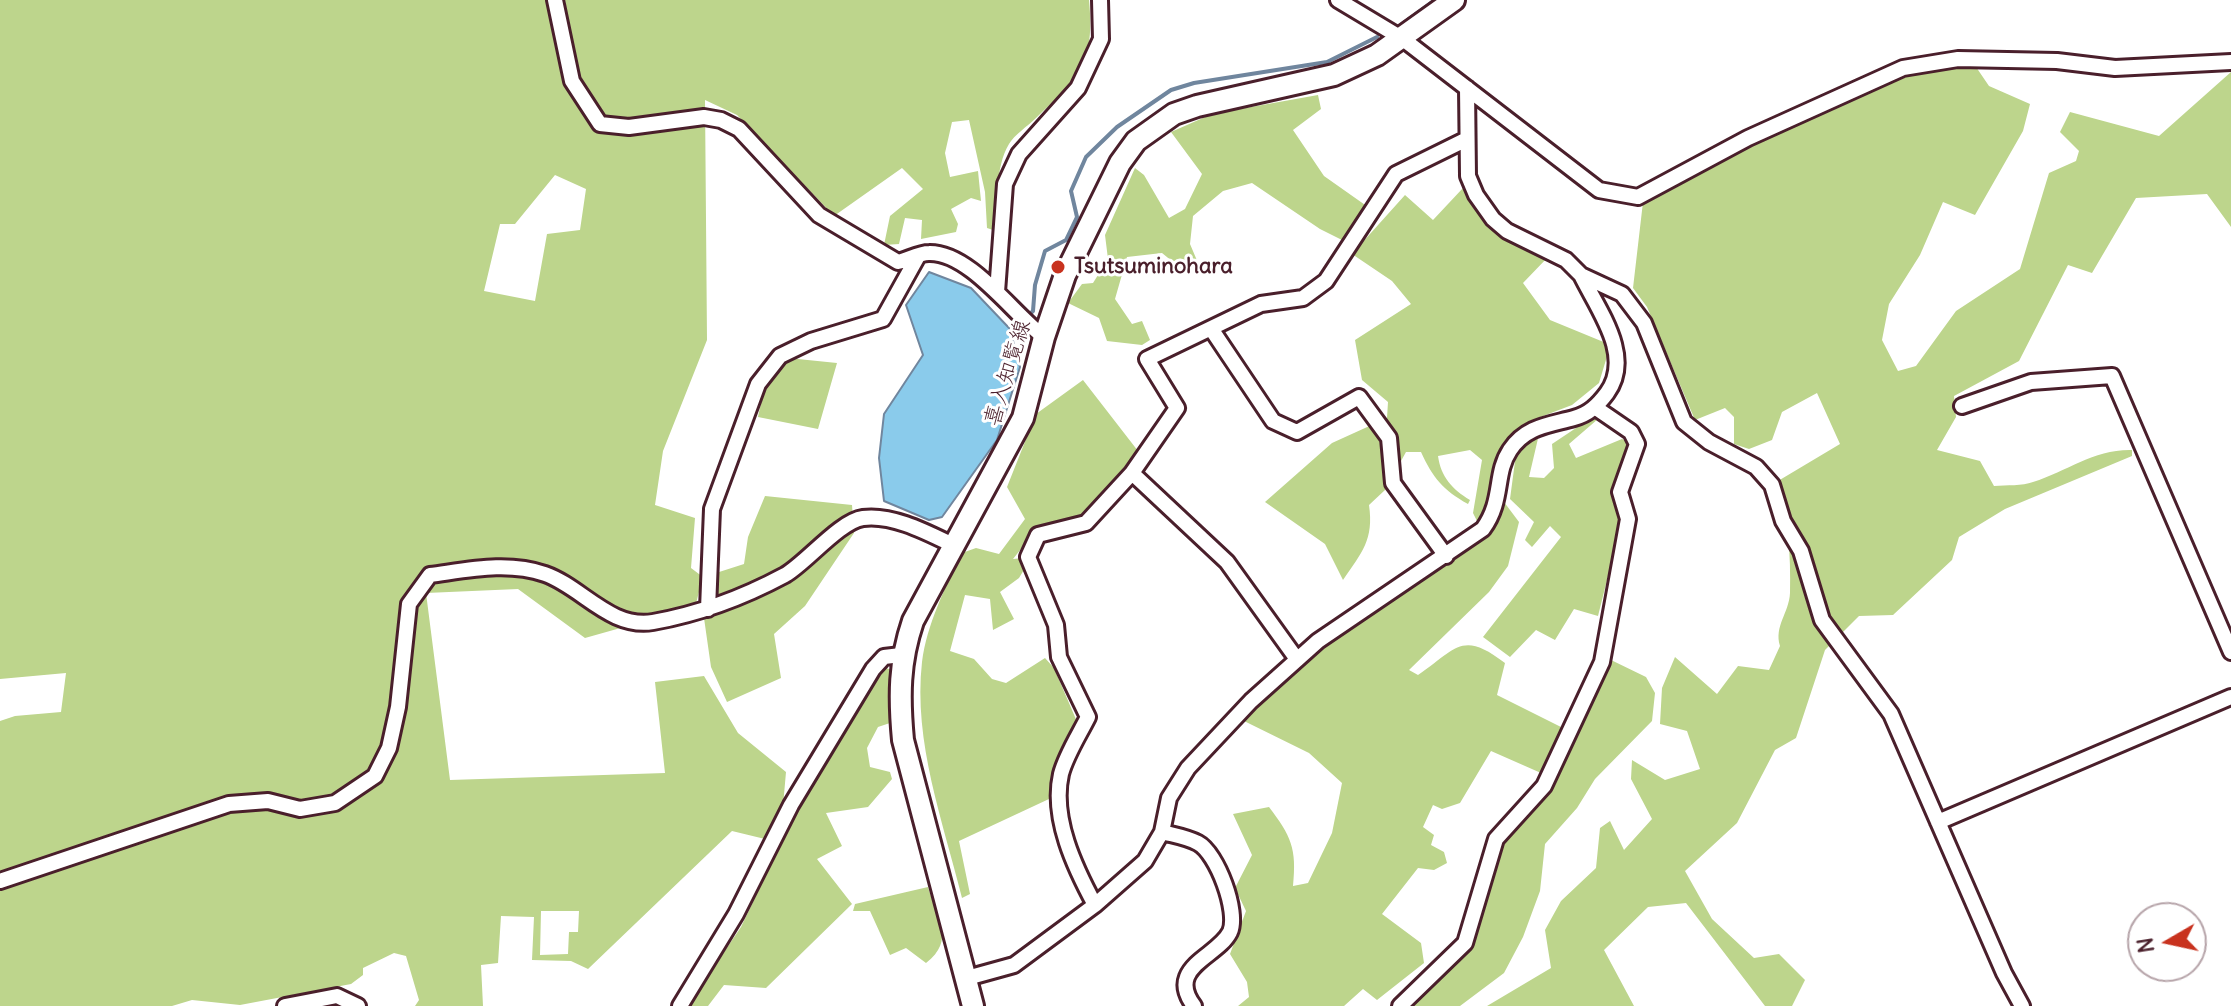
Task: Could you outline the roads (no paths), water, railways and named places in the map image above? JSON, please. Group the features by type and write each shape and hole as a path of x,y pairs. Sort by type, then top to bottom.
{"main road":[{"name":"喜入知覧線","path":"973,1006 903,740 899,697 901,655 913,621 1023,418 1044,337 1065,275 1120,163 1136,141 1174,114 1221,99 1334,75 1403,39 1454,0"}],"street":[{"path":"555,0 572,81 600,124 629,127 704,117 721,120 739,129 819,215 898,262 930,253 964,265 1044,337"},
{"path":"997,292 1005,184 1019,154 1078,88 1101,39 1100,0"},
{"path":"1338,0 1403,39 1599,190 1638,197 1748,138 1903,68 1958,59 2057,61 2115,68 2231,62"},
{"path":"967,978 1014,965 1095,905 1145,861 1162,832 1169,798 1188,768 1296,658 1483,529 1496,511 1503,469 1510,450 1534,427 1578,417 1596,408 1614,384 1619,363 1614,342 1581,275 1566,260 1507,231 1493,219 1468,176 1465,140 1467,88"},
{"path":"1095,905 1078,874 1058,806 1061,773 1088,717 1059,657 1056,625 1028,557 1038,535 1086,523 1132,473 1177,408 1147,359 1261,304 1303,298 1326,281 1396,174 1465,140"},
{"path":"708,609 712,509 758,384 780,356 845,328 883,319 918,256"},
{"path":"1581,275 1622,294 1644,323 1684,422 1709,442 1756,467 1772,485 1783,521 1801,551 1822,620 1891,714 2004,973 2022,1006"},
{"path":"1212,330 1273,421 1285,427 1297,432 1359,397 1389,438 1393,483 1446,556"},
{"path":"1962,406 2031,382 2112,376 2231,652"},
{"path":"1400,1006 1465,943 1496,839 1544,786 1602,662 1628,519 1620,492 1637,444 1631,432 1596,408"},
{"path":"1132,473 1227,562 1296,658"},
{"path":"0,881 229,804 268,801 300,809 335,803 353,794 375,776 389,748 398,707 409,604 430,575 505,566 543,573 573,587 614,618 649,623 708,609 787,574 859,518 884,518 955,546"},
{"path":"681,1006 736,914 791,805 873,669 884,657 901,655"},
{"path":"1938,822 2231,697"},
{"path":"1162,832 1199,843 1208,852 1228,892 1234,918 1229,934 1187,976 1185,988 1194,1006"},
{"path":"285,1006 337,996 358,1006"}],"water":[{"path":"929,272 971,288 1010,329 1020,367 997,440 942,517 929,520 884,501 879,458 884,414 923,355 906,305"}],"waterway":[{"path":"1402,24 1435,0"},
{"path":"1027,317 1033,311 1035,285 1045,251 1066,240 1077,217 1071,191 1086,157 1117,127 1171,90 1194,83 1327,62 1377,37"},
{"path":"1008,333 1018,326"}],"place":[{"name":"Tsutsuminohara","path":"1058,267"}]}
